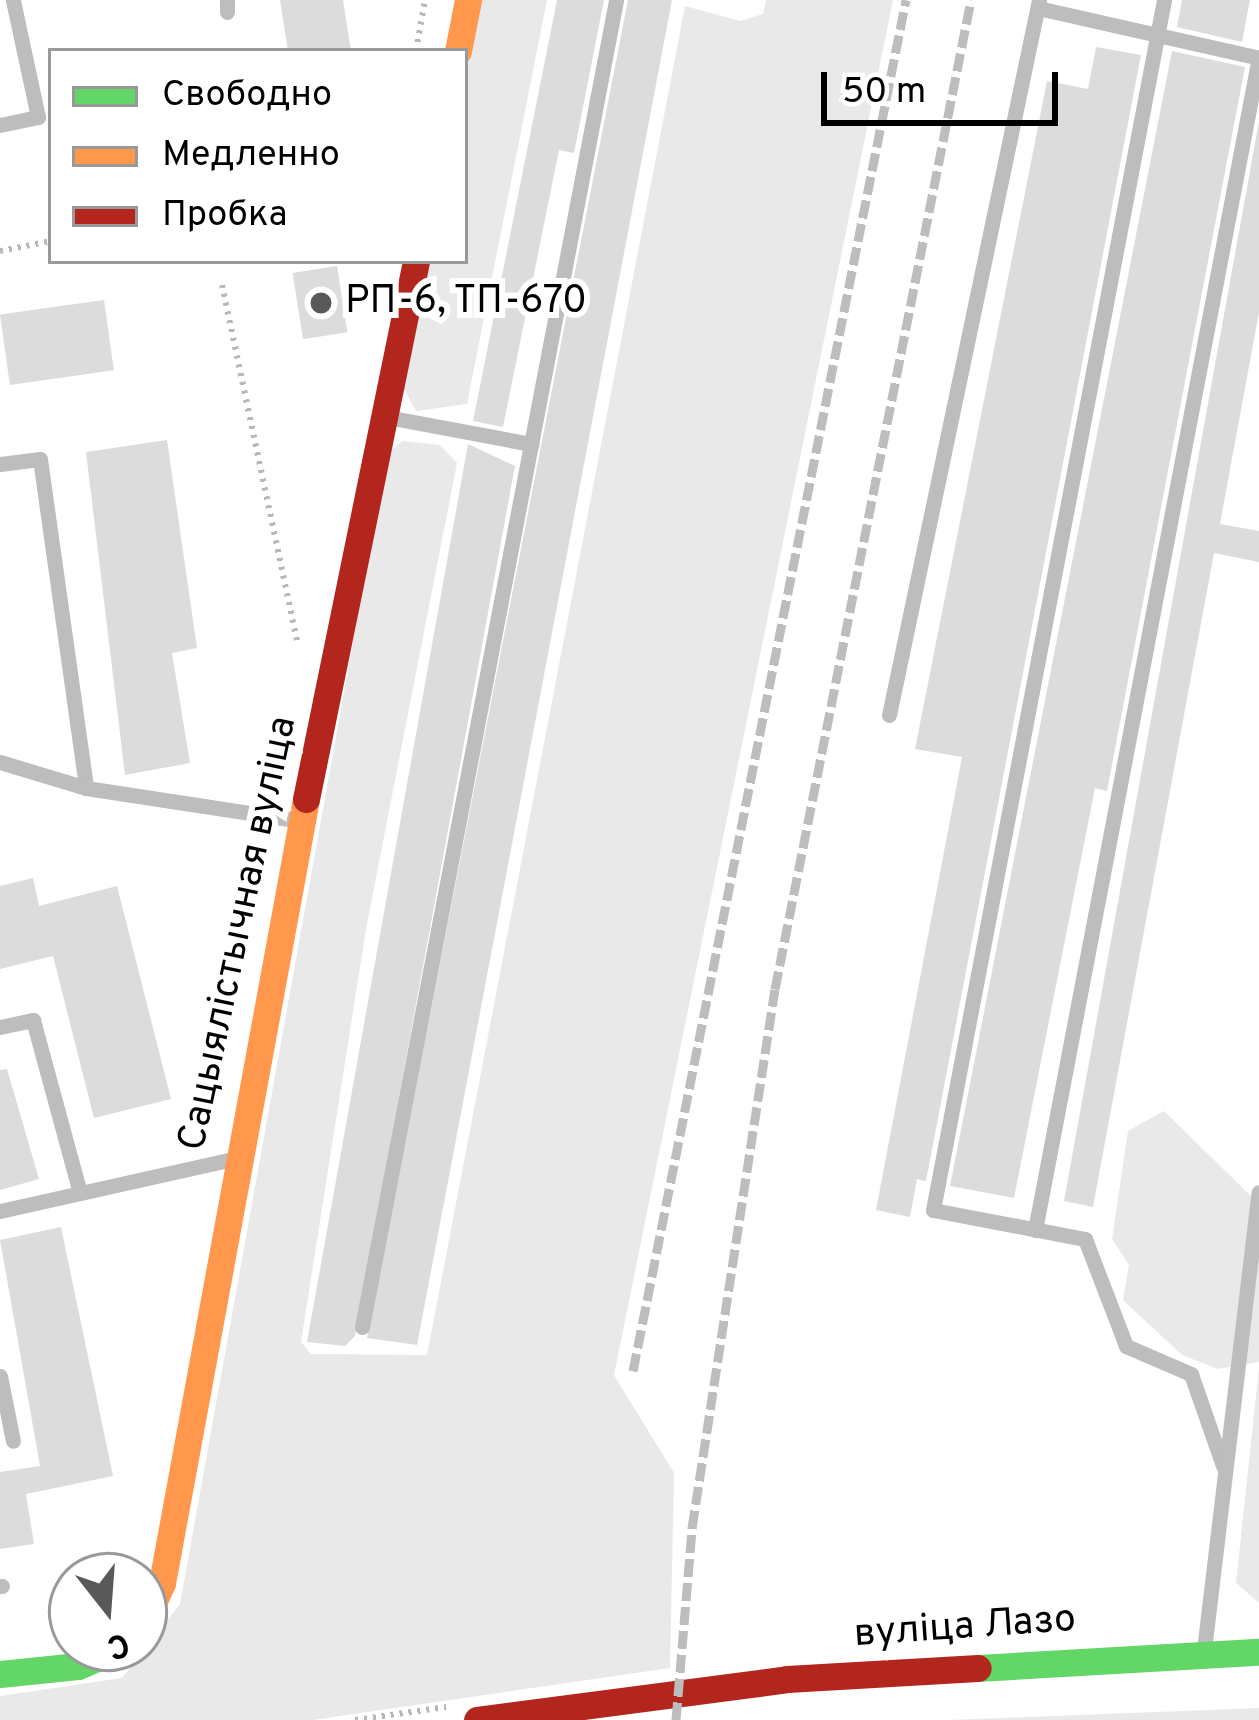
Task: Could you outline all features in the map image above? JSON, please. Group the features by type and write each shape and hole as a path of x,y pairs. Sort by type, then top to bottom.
{"street":[{"path":"459,48 469,0"},
{"name":"Сацыялістычная вуліца","path":"167,1552 232,1160 415,264"},
{"name":"вуліца Лазо","path":"477,1720 677,1690 1259,1652"},
{"path":"0,1674 48,1669"}],"lane":[{"path":"0,125 38,117 13,0"},
{"path":"362,1327 616,0"},
{"path":"1164,0 933,1210 1085,1239 1126,1346 1191,1374 1223,1466"},
{"path":"889,715 1039,4 1259,58 1035,1230"},
{"path":"385,417 531,444"},
{"path":"0,464 40,459 86,788"},
{"path":"0,762 86,788 304,822"},
{"path":"0,1027 33,1020 80,1193"},
{"path":"0,1211 232,1160"},
{"path":"1203,1653 1259,1192"},
{"path":"0,1376 14,1441"}],"path":[{"path":"417,48 425,0"},
{"path":"0,251 48,242"},
{"path":"222,285 299,648"}],"shaded area":[{"path":"480,0 547,0 467,404 416,411 403,387 427,264 468,264 468,60"},
{"path":"766,0 893,0 614,1375 674,1473 670,1668 313,1720 0,1720 0,1696 122,1678 127,1672 168,1672 168,1619 180,1604 387,453 403,441 440,445 457,463 366,929 301,1342 311,1354 427,1355 685,6 740,21 763,14"},
{"path":"1164,1111 1259,1204 1259,1362 1218,1369 1182,1355 1123,1300 1129,1265 1112,1239 1128,1131"},
{"path":"1259,1368 1259,1603 1236,1583"},
{"path":"1259,1708 1259,1720 948,1720"}],"building":[{"path":"280,0 343,0 351,48 288,48"},
{"path":"557,0 604,0 574,153 559,150 503,427 473,421"},
{"path":"628,0 672,0 417,1345 367,1338"},
{"path":"1182,0 1250,0 1242,42 1177,27"},
{"path":"1096,47 1141,55 926,1181 917,1179 910,1217 876,1210 962,757 915,749 1047,81 1088,89"},
{"path":"1172,51 1245,67 1107,791 1095,788 1014,1198 950,1186"},
{"path":"1259,121 1259,312 1220,524 1259,531 1259,562 1214,553 1093,1207 1064,1201"},
{"name":"РП-6, ТП-670","path":"337,266 347,332 303,339 293,273"},
{"path":"104,300 114,370 10,385 0,315"},
{"path":"167,440 197,648 172,653 190,763 125,775 86,452"},
{"path":"468,444 515,466 355,1336 345,1346 307,1342"},
{"path":"33,878 39,906 117,886 171,1099 94,1118 53,956 0,969 0,886"},
{"path":"7,1069 39,1179 0,1190 0,1070"},
{"path":"61,1227 113,1476 26,1494 34,1544 0,1549 0,1472 40,1466 0,1240"}],"railway":[{"path":"633,1371 906,0"},
{"path":"676,1720 692,1528 775,989 971,0"}],"traffic: fast":[{"path":"978,1668 1259,1652"},
{"path":"0,1674 48,1669"}],"traffic: slow":[{"path":"459,48 468,0"},
{"path":"168,1552 306,799"}],"traffic: jam":[{"path":"306,799 415,264"},
{"path":"477,1720 787,1679 978,1668"}],"place":[{"name":"РП-6, ТП-670","path":"321,303"}]}
